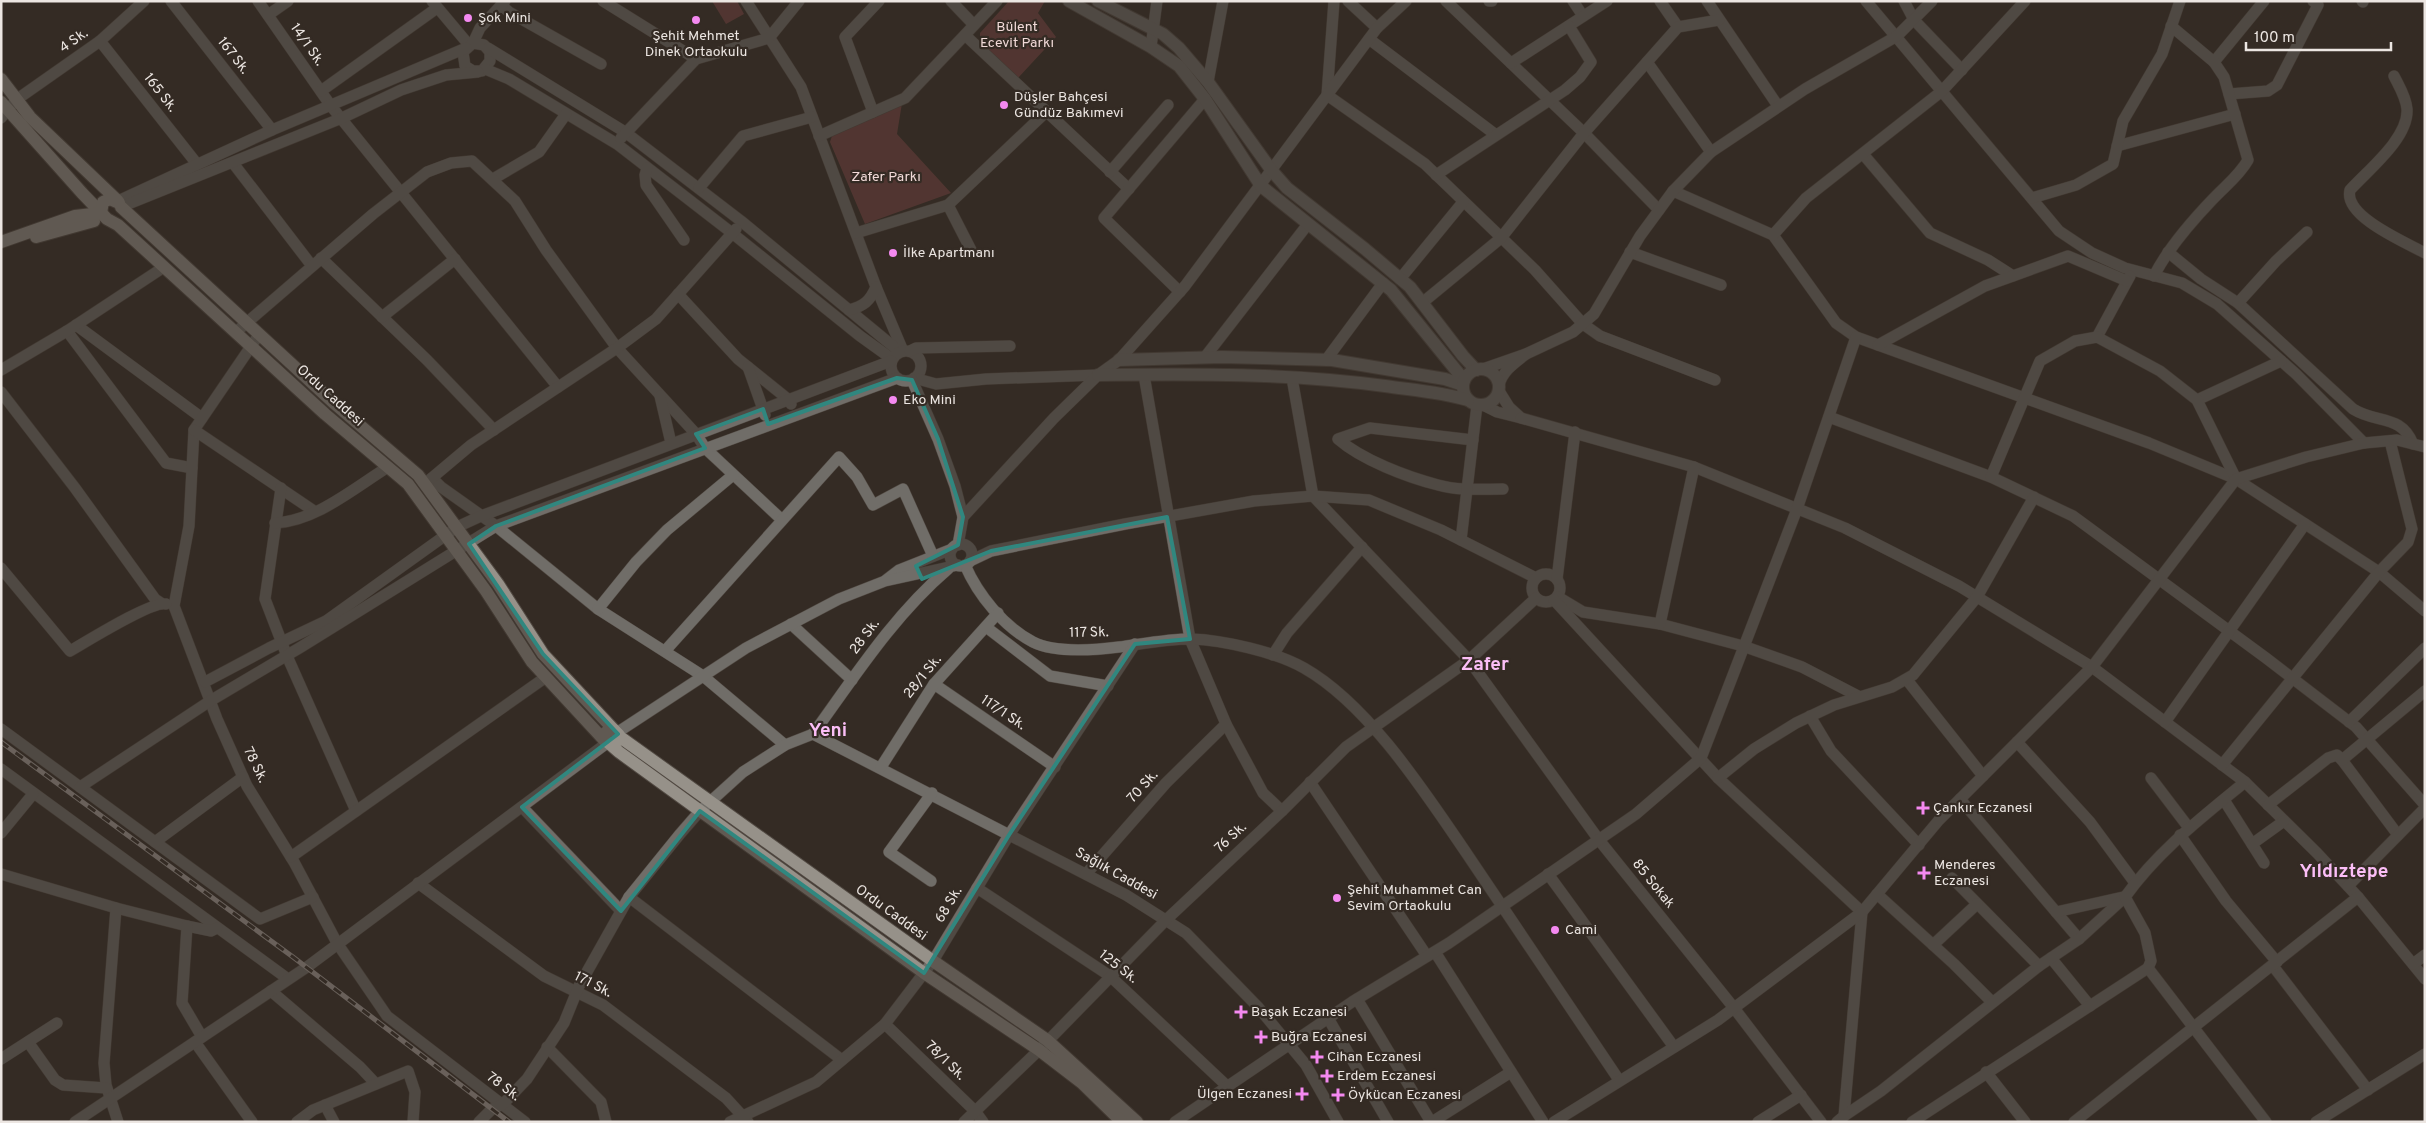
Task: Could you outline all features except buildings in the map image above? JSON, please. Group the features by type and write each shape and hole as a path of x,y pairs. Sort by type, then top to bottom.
{"main road":[{"name":"Ordu Caddesi","path":"1,80 30,117 245,322 428,480 457,527 543,654 612,738 711,802 932,961 1043,1045 1136,1122"},
{"name":"Ordu Caddesi","path":"4,110 107,217 326,414 408,484 457,551 532,662 612,738 700,811 924,973 1043,1045 1122,1122"},
{"path":"1,242 75,216 107,217 118,217 120,204 106,200 101,207 107,217"},
{"path":"1,250 24,241 107,217"}],"street":[{"name":"4 Sk.","path":"4,110 100,41 144,1"},
{"name":"167 Sk.","path":"171,1 272,130"},
{"name":"14/1 Sk.","path":"258,1 331,106 558,387"},
{"path":"268,15 288,1"},
{"path":"603,1 696,59"},
{"path":"746,1 801,87 876,287 899,355 891,369 897,378"},
{"path":"617,144 625,132 696,59 770,38 800,1"},
{"path":"873,112 845,37 879,1"},
{"path":"951,1 974,25"},
{"path":"819,136 905,98 996,1"},
{"path":"1069,1 1152,47 1180,66 1205,99 1260,186 1383,283 1410,310 1476,403 1461,540"},
{"path":"1098,1 1154,29 1179,48 1208,82 1272,171 1287,188 1400,278 1422,303 1462,356 1480,369 1494,375 1509,407 1521,418"},
{"path":"1152,47 1158,1"},
{"path":"1208,82 1223,1"},
{"path":"1327,95 1334,1"},
{"path":"1348,1 1377,28"},
{"path":"963,522 1054,418 1098,376 1119,360 1180,292 1377,28 1406,1"},
{"path":"1446,1 1584,133 1659,210"},
{"path":"1573,1 1583,16"},
{"path":"1511,63 1606,1"},
{"path":"1660,1 1678,27"},
{"path":"1707,1 1778,106"},
{"path":"1866,1 2059,231 2092,253 2133,270 2182,284 2217,304 2281,361 2364,443"},
{"path":"1904,1 1914,20 1962,70"},
{"path":"1463,383 1471,372 1495,367 1526,354 1573,332 1583,324 1594,314 1630,252 1659,210 1673,192 1711,152 1778,106 1897,36 1932,1"},
{"path":"1773,235 1806,198 1942,91 2025,1"},
{"path":"2032,198 2076,185 2112,164 2123,121 2162,54 2180,1"},
{"path":"2214,62 2264,1"},
{"path":"2229,94 2268,91 2278,85 2318,5 2313,1"},
{"path":"601,64 510,12 503,3 480,28 469,45 463,61 468,69 481,70 510,79 617,144 860,336 899,355 917,355 921,365 919,372 913,379"},
{"path":"321,91 434,5 469,45"},
{"path":"1422,303 1501,238 1584,133 1678,27 1719,20"},
{"path":"1436,175 1565,90 1580,77 1591,62 1569,26"},
{"path":"2154,276 2168,252 2211,201 2238,176 2248,160 2224,77 2214,62 2171,26"},
{"path":"965,35 1129,189"},
{"path":"1369,39 1496,135"},
{"name":"165 Sk.","path":"100,41 197,164"},
{"path":"120,204 197,164 272,130 469,45 481,44 625,132 742,221 849,310 899,355"},
{"path":"120,204 232,163 342,118 401,90 446,75 481,70 490,61 488,48"},
{"path":"1647,62 1711,152"},
{"path":"2394,76 2405,99 2407,113 2405,124 2388,150 2350,190 2349,199 2352,207 2372,223 2425,253"},
{"path":"1327,95 1426,164 1535,270 1583,324 1600,336 1715,380"},
{"path":"1180,292 1104,218 1205,99"},
{"path":"1110,172 1168,105"},
{"path":"856,233 948,205 1046,112"},
{"path":"493,179 538,152 566,114"},
{"path":"2117,146 2235,114"},
{"path":"699,188 743,136 812,117"},
{"path":"1863,154 1930,233 1988,260 2013,276"},
{"path":"236,332 245,322 316,262 427,172 451,163 472,161 515,201 546,250 617,348 696,434 705,448 781,520"},
{"path":"232,163 316,262 382,317 494,430"},
{"path":"648,168 645,175 646,185 684,240"},
{"path":"1673,192 1773,235 1836,323 1856,337 2149,443 2236,479 2378,572 2425,611"},
{"path":"1400,278 1463,202"},
{"path":"948,205 971,250"},
{"path":"742,221 656,319 617,348 471,445 428,480 496,526 598,609 703,676 785,745"},
{"path":"1205,357 1308,224"},
{"path":"2238,303 2280,256 2307,232"},
{"path":"1630,252 1721,285"},
{"path":"2168,252 2201,279 2238,303 2353,409 2366,417 2392,421 2400,425 2413,444"},
{"path":"1878,345 1985,286 2068,256 2127,282"},
{"path":"382,317 455,259"},
{"path":"1,370 72,328 164,267"},
{"path":"2097,337 2133,270"},
{"path":"1326,360 1383,283"},
{"path":"849,310 861,307 871,299 876,287"},
{"path":"678,294 738,359 789,400 795,415"},
{"path":"72,328 202,418"},
{"path":"72,328 166,463 192,468"},
{"path":"1,392 75,488 155,600 174,606 189,526 194,430 250,345 259,335"},
{"path":"1175,1122 1328,1018 1431,954 1599,840 1636,814 1701,758 1743,646 1798,509 1856,337"},
{"path":"1991,477 2040,361 2076,340 2097,337 2160,371 2198,400 2236,479"},
{"path":"205,682 281,642 326,621 457,527 481,516 789,400 916,348 1010,346"},
{"path":"1476,403 1493,401 1499,388 1501,377 1509,367 1526,354"},
{"path":"1119,360 1205,357 1326,360 1463,383"},
{"path":"1289,359 1313,496"},
{"path":"2198,400 2281,361"},
{"path":"747,365 768,424"},
{"path":"80,787 210,701 496,526 768,424 897,378 936,384 986,379 1219,373 1361,383 1449,394 1497,412 1575,432 1694,467 1846,528 1959,586 2092,667 2245,782 2348,886 2425,979"},
{"path":"1144,374 1167,517 1190,639 1226,724 1263,793 1282,810"},
{"path":"913,379 938,439 963,522 962,547"},
{"path":"660,395 671,443"},
{"path":"1829,417 1991,477 2073,516 2349,722 2425,806 2348,886"},
{"path":"1473,440 1370,428 1338,439 1351,451 1367,459 1439,486 1503,489"},
{"path":"194,430 314,511"},
{"path":"1556,599 1560,588 1557,579 1575,432"},
{"path":"2222,765 2378,572 2408,542 2412,529 2390,441"},
{"path":"1554,1122 1734,1008 1862,912 1960,798 2092,667 2236,479 2306,457 2364,443 2390,441 2425,447"},
{"path":"665,650 839,457 857,478 873,505 903,489 933,556"},
{"path":"275,523 289,522 314,511 388,467"},
{"path":"1660,624 1694,467"},
{"path":"598,609 636,562 661,537 733,475"},
{"path":"281,488 265,599 286,656 356,811"},
{"path":"75,1122 108,1093 199,1040 288,980 612,738 703,676 746,648 791,624 839,599 885,581 961,565 991,551 1254,501 1313,496 1369,500 1461,540 1536,578 1548,574 1557,579"},
{"name":"85 Sokak","path":"1313,496 1469,660 1599,840 1734,1008 1821,1122"},
{"path":"1718,778 1754,749 1810,716 1858,696 1892,687 1907,680 1920,669 1977,597 2034,497"},
{"path":"2165,722 2305,524"},
{"path":"885,581 899,570 962,547 991,551"},
{"path":"961,565 972,555 962,547"},
{"name":"117 Sk.","path":"962,547 951,558 961,565 998,613 1034,642 1070,650 1190,639 1220,643 1273,655 1304,668 1336,692 1374,728 1422,787 1619,1080"},
{"path":"1273,655 1287,633 1362,547"},
{"name":"28 Sk.","path":"814,734 887,631 931,583 961,565"},
{"path":"1,568 70,651 143,610 161,603"},
{"path":"1536,578 1532,590 1536,598 1545,603 1556,599 1583,612 1660,624 1743,646 1802,667 1858,696"},
{"name":"76 Sk.","path":"964,1122 1166,920 1346,747 1469,660 1536,598"},
{"path":"1556,599 1718,778 1862,912"},
{"name":"78 Sk.","path":"174,606 205,682 210,701 243,777 291,857 337,943 387,1016 456,1071 525,1122"},
{"name":"28/1 Sk.","path":"881,767 934,684 998,613"},
{"path":"791,624 852,680"},
{"path":"986,627 1050,676 1108,686"},
{"name":"68 Sk.","path":"730,1122 745,1118 816,1082 886,1024 932,961 1009,835 1135,644"},
{"path":"2349,722 2425,648"},
{"path":"291,857 546,677"},
{"path":"1907,680 1984,776"},
{"name":"117/1 Sk.","path":"934,684 1055,766"},
{"path":"2342,760 2425,691"},
{"path":"1810,716 1831,751 1918,845"},
{"name":"70 Sk.","path":"1086,874 1166,783 1226,724"},
{"path":"1,729 260,919 313,897"},
{"path":"484,1120 492,1109 503,1104 527,1079 564,1023 577,994 629,897 700,811 743,772 785,745 814,734"},
{"name":"Sağlık Caddesi","path":"814,734 932,793 1126,895 1186,933 1258,1007 1306,1065 1338,1122"},
{"path":"2017,742 2094,828 2134,884"},
{"path":"2268,805 2328,758 2337,755 2398,835"},
{"path":"1,768 33,794 288,980"},
{"path":"156,842 243,777"},
{"path":"2151,778 2226,901 2368,1090"},
{"path":"1310,782 1431,954 1511,1072 1542,1122"},
{"path":"1841,1119 1881,1091 2039,966 2079,939 2125,897 2143,872 2185,832 2245,782"},
{"path":"931,881 889,852 932,793"},
{"path":"1,833 33,794"},
{"path":"1960,798 2079,939"},
{"path":"2224,800 2264,863"},
{"path":"522,807 621,911"},
{"path":"2252,844 2284,821"},
{"path":"1,874 116,908 187,926 211,931 217,928"},
{"path":"1548,874 1674,1047"},
{"path":"1952,878 2039,966"},
{"name":"171 Sk.","path":"418,883 544,976 577,994 603,1005 726,1098 745,1118"},
{"name":"125 Sk.","path":"977,888 1110,976 1228,1086"},
{"path":"1877,894 1992,1002"},
{"path":"629,897 842,1060"},
{"path":"2056,912 2125,897"},
{"path":"1912,1122 2148,968 2151,961 2145,933 2125,897"},
{"path":"2074,1122 2358,897"},
{"path":"1933,945 1977,904"},
{"path":"116,908 104,1063 108,1093 118,1122"},
{"path":"1841,1119 1862,912"},
{"path":"187,926 182,1003 199,1040 252,1122"},
{"path":"2413,964 2425,956"},
{"path":"2051,958 2090,1006"},
{"path":"2148,968 2266,1122"},
{"path":"272,991 360,1067 376,1084"},
{"path":"1357,999 1432,1122 1511,1072"},
{"path":"1328,1018 1388,1122"},
{"path":"1,1059 57,1024"},
{"name":"78/1 Sk.","path":"886,1024 975,1111 983,1122"},
{"path":"28,1042 55,1080 63,1085 108,1093"},
{"path":"548,1047 601,1102 606,1122"},
{"path":"2316,1122 2425,1054"},
{"path":"297,1122 313,1110 408,1071 415,1092 413,1122"},
{"path":"1986,1072 2025,1122"},
{"path":"1758,1122 1801,1095"},
{"path":"325,1105 334,1122"}],"highlighted area":[{"path":"897,378 912,380 938,439 963,517 958,545 916,566 922,579 991,551 1167,517 1190,639 1135,644 1009,835 924,973 700,811 621,911 522,807 618,734 543,654 469,544 496,526 705,448 696,434 763,409 768,424"}],"green space":[{"path":"712,1 737,1 744,14 726,24"},
{"name":"Bülent Ecevit Parkı","path":"1009,1 1045,1 1038,13 1056,37 1018,78 980,43 980,33"},
{"name":"Zafer Parkı","path":"902,103 897,134 951,193 865,224 830,142 832,136"}],"railway":[{"path":"1,742 293,957 509,1122"}],"place":[{"name":"Şok Mini","path":"468,18"},
{"name":"Şehit Mehmet Dinek Ortaokulu","path":"696,20"},
{"name":"Düşler Bahçesi Gündüz Bakımevi","path":"1004,105"},
{"name":"İlke Apartmanı","path":"893,253"},
{"name":"Eko Mini","path":"893,400"},
{"name":"Çankır Eczanesi","path":"1923,808"},
{"name":"Menderes Eczanesi","path":"1924,873"},
{"name":"Şehit Muhammet Can Sevim Ortaokulu","path":"1337,898"},
{"name":"Cami","path":"1555,930"},
{"name":"Başak Eczanesi","path":"1241,1012"},
{"name":"Buğra Eczanesi","path":"1261,1037"},
{"name":"Cihan Eczanesi","path":"1317,1057"},
{"name":"Erdem Eczanesi","path":"1327,1076"},
{"name":"Ülgen Eczanesi","path":"1302,1094"},
{"name":"Öykücan Eczanesi","path":"1338,1095"}],"district":[{"name":"Zafer","path":"1485,665"},
{"name":"Yeni","path":"828,731"},
{"name":"Yıldıztepe","path":"2344,872"}]}
